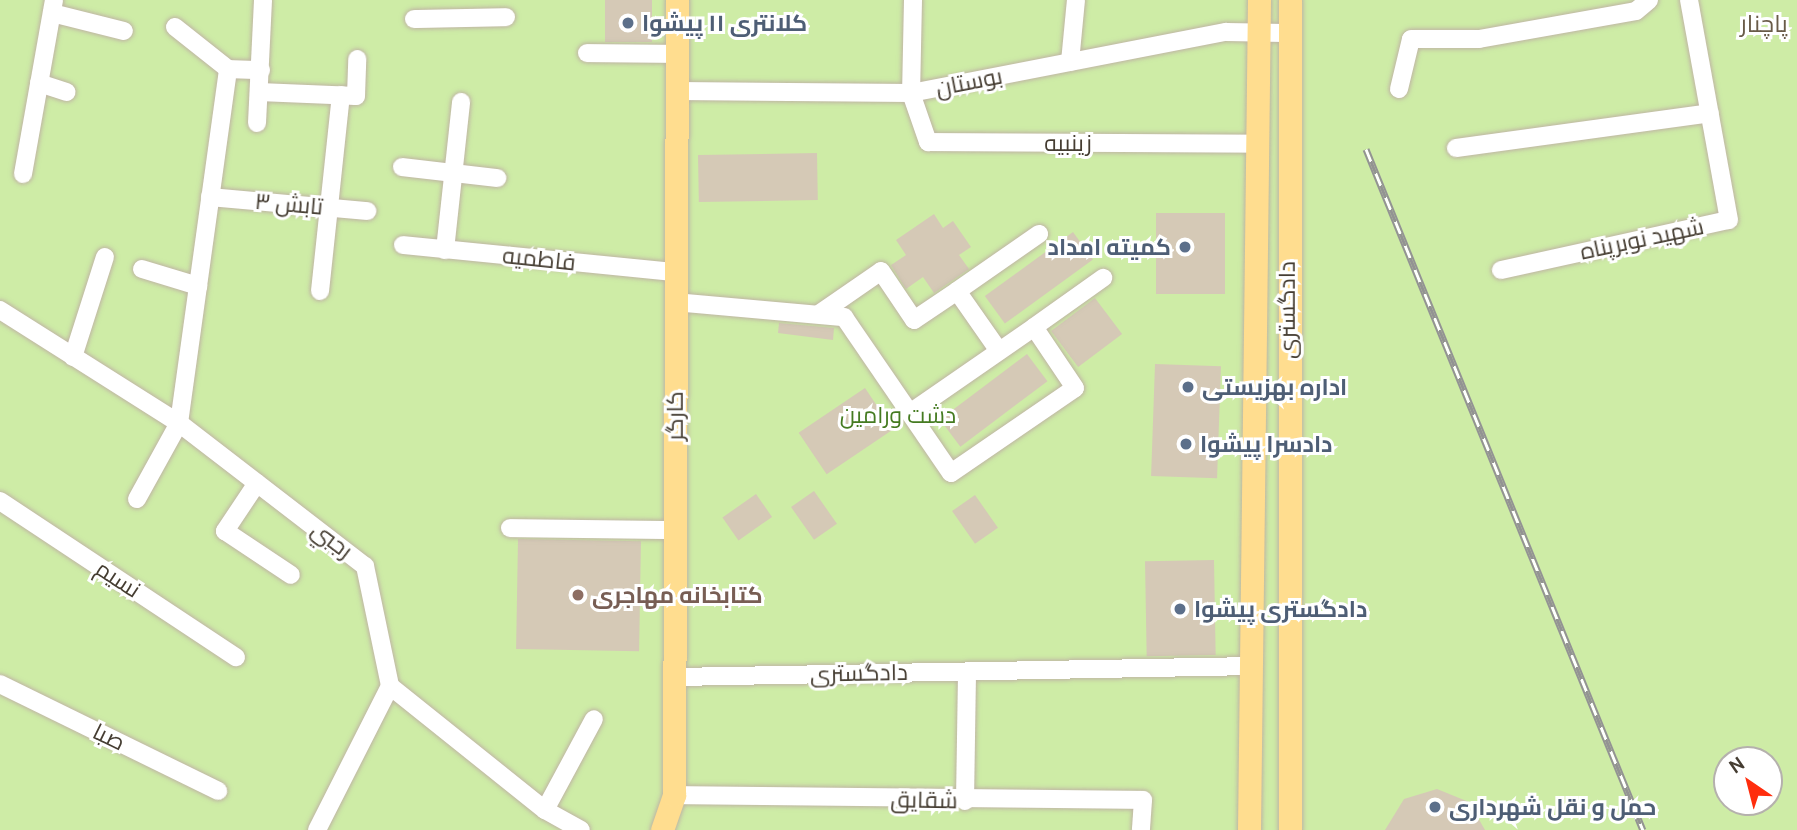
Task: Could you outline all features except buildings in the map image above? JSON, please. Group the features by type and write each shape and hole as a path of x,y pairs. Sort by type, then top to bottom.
{"main road":[{"name":"کارگر","path":"662,830 674,795 677,0"},
{"name":"دادگستری","path":"1249,830 1260,144 1259,0"},
{"name":"دادگستری","path":"1290,0 1285,33 1290,830"}],"street":[{"path":"257,123 263,0"},
{"path":"439,19 440,0"},
{"path":"911,93 913,0"},
{"path":"1070,62 1076,0"},
{"path":"1399,89 1411,39 1479,40 1636,11 1649,0"},
{"name":"شهید نوبرپناه","path":"1501,270 1729,220 1689,0"},
{"path":"23,174 53,6 124,31"},
{"path":"414,19 506,17"},
{"path":"175,27 228,69 261,70"},
{"name":"بوستان","path":"676,91 911,93 1070,62 1258,32 1285,33"},
{"path":"587,53 676,54"},
{"path":"259,92 356,96 358,59"},
{"path":"137,499 179,423 228,69"},
{"path":"39,83 66,92"},
{"name":"زينبيه","path":"911,93 929,142 1260,144"},
{"path":"320,291 341,95"},
{"path":"445,250 461,102"},
{"path":"1456,149 1710,113"},
{"path":"402,167 497,178"},
{"name":"تابش ۳","path":"210,197 367,211"},
{"path":"820,314 881,271 914,320 1039,234"},
{"name":"فاطميه","path":"403,245 675,272"},
{"path":"73,357 105,257"},
{"path":"142,269 198,286"},
{"path":"910,413 1103,278"},
{"path":"957,291 999,351"},
{"path":"675,302 844,317 951,473 1076,388 1034,327"},
{"name":"رجبي","path":"0,310 179,423 365,566 390,686"},
{"path":"257,483 225,531 291,575"},
{"name":"نسيم","path":"0,502 236,657"},
{"path":"510,528 676,530"},
{"name":"دادگستری","path":"676,677 1252,666"},
{"path":"965,801 967,672"},
{"name":"صبا","path":"0,684 218,791"},
{"path":"317,830 390,686 545,810 581,830"},
{"path":"545,810 594,719"},
{"name":"شقايق","path":"674,795 965,801 1143,800 1141,830"}],"green space":[{"name":"دشت ورامین","path":"0,0 1797,0 1797,830 0,830"}],"railway":[{"path":"1366,149 1643,830"}],"place":[{"name":"کلانتری ۱۱ پیشوا","path":"628,23"},
{"name":"کمیته امداد","path":"1185,247"},
{"name":"اداره بهزیستی","path":"1188,387"},
{"name":"دادسرا پیشوا","path":"1186,444"},
{"name":"کتابخانه مهاجری","path":"578,595"},
{"name":"دادگستری پیشوا","path":"1180,609"},
{"name":"حمل و نقل شهرداری","path":"1435,807"}],"district":[{"name":"پاچنار","path":"1764,24"}]}
